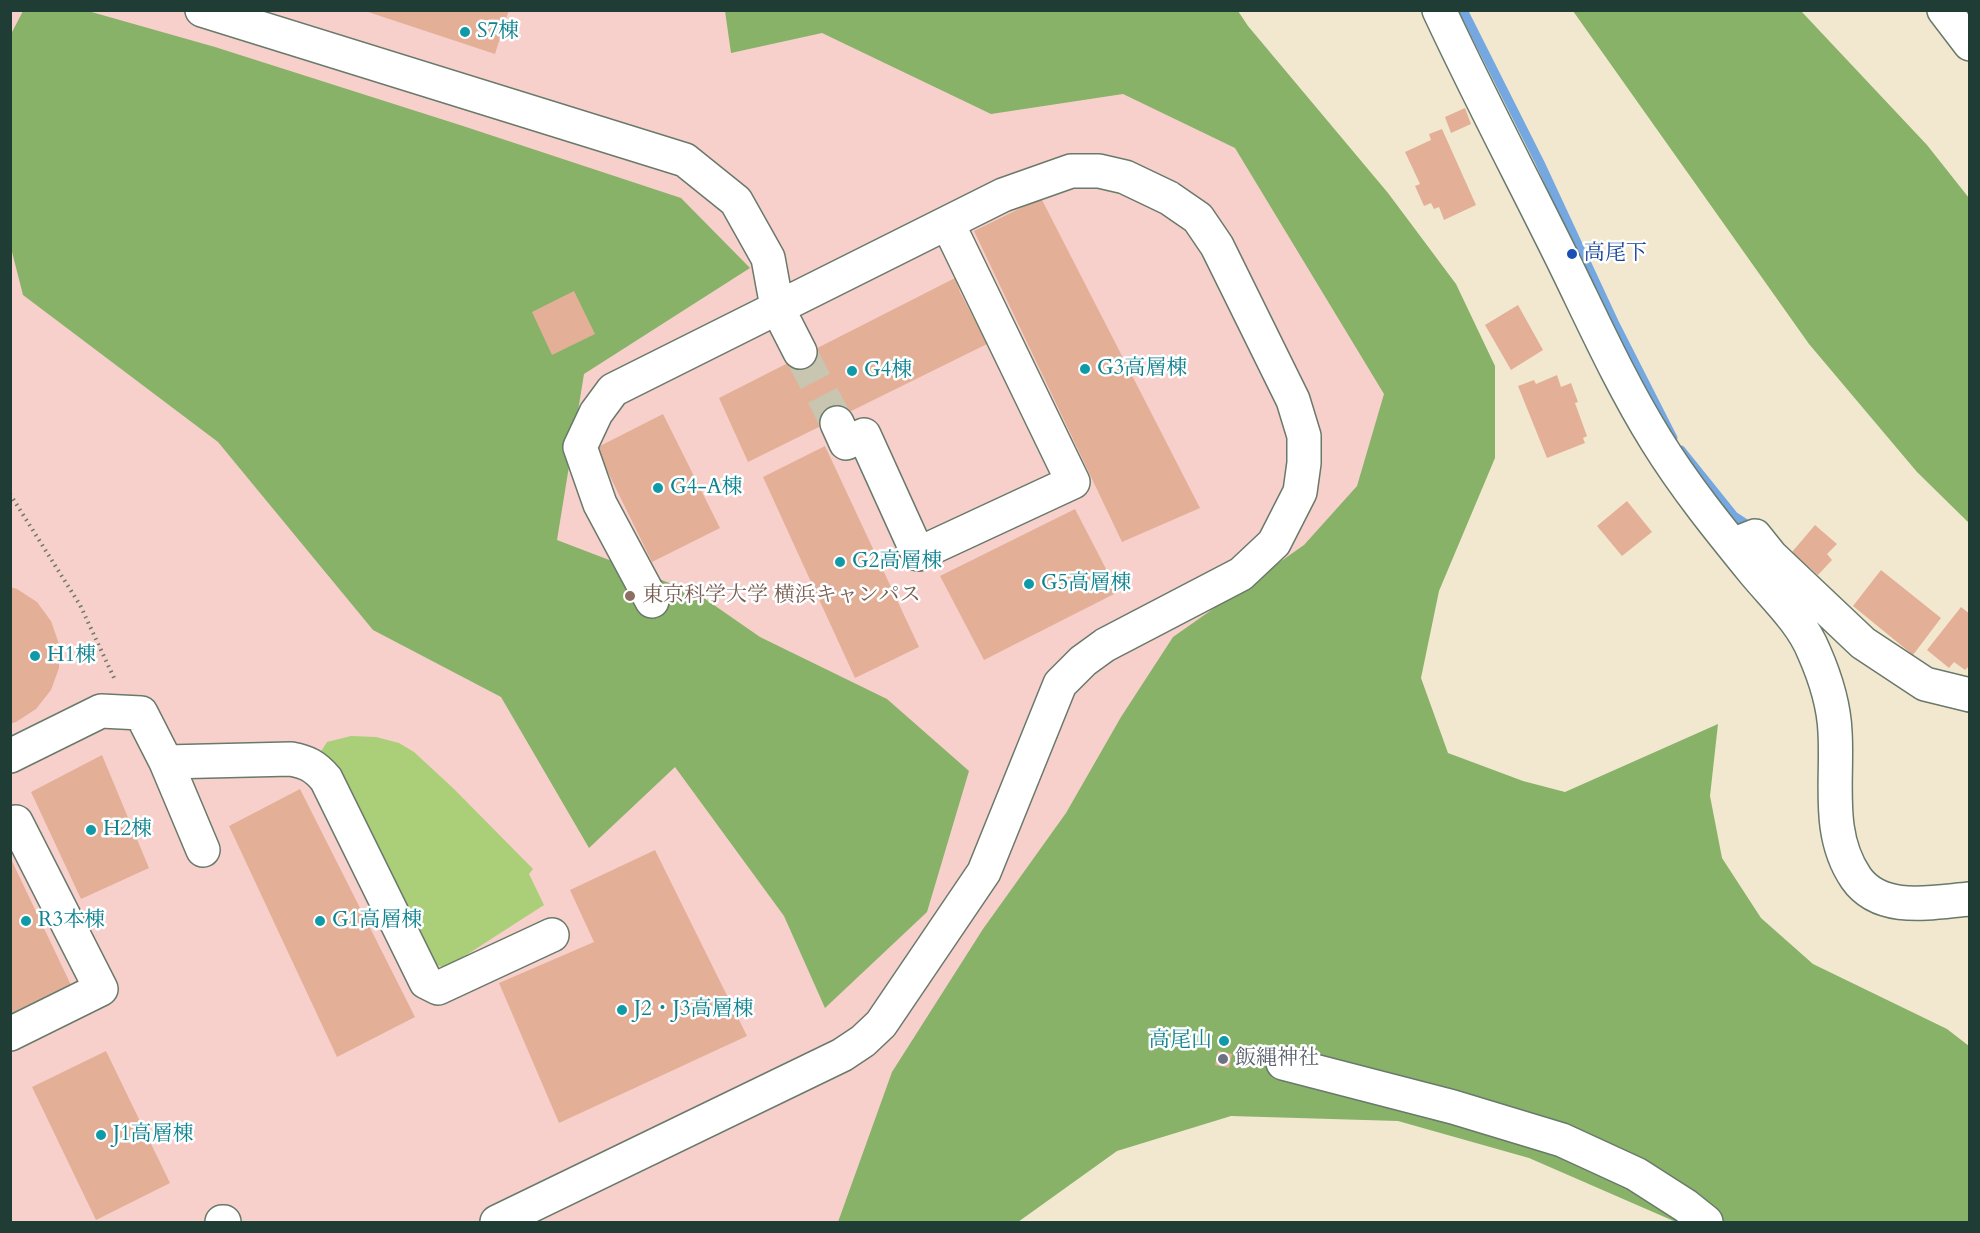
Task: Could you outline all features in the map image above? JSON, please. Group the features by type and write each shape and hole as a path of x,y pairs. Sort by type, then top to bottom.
{"main road":[{"path":"202,10 685,160 736,201 768,258 777,306 800,352"},
{"path":"1439,10 1480,97 1627,387 1684,485 1796,621 1814,650 1829,694 1835,731 1836,822 1842,849 1857,879 1871,892 1902,904 1970,899"},
{"path":"1944,10 1970,44"},
{"path":"497,1222 842,1055 863,1041 881,1024 984,872 1060,684 1083,661 1105,645 1241,574 1274,543 1300,492 1304,463 1304,436 1293,400 1216,246 1198,218 1169,198 1125,177 1099,171 1071,171 1003,195 613,390 596,413 580,447 600,504 652,601"},
{"path":"837,423 846,443 864,435 918,554 1073,483 948,224"},
{"path":"1733,545 1755,536 1771,556 1863,643 1925,684 1970,695"},
{"path":"10,756 101,711 141,713 166,762 203,850"},
{"path":"166,762 291,759 306,761 317,768 326,779 426,982 438,988 552,935"},
{"path":"10,1034 100,989 16,822"},
{"path":"1270,1060 1453,1107 1562,1140 1636,1174 1686,1206 1706,1222"}],"path":[{"path":"10,494 80,605 130,713"},
{"path":"1239,1059 1270,1060"}],"shaded area":[{"name":"東京科学大学 横浜キャンパス","path":"10,11 1148,11 1259,124 1392,397 1370,474 849,1222 11,1222"}],"green space":[{"path":"23,11 88,11 215,47 681,198 750,268 584,374 557,540 698,594 760,637 887,699 969,771 927,912 825,1008 784,916 675,767 589,848 501,697 373,630 218,442 23,295 11,248 10,36"},
{"path":"725,11 1238,11 1248,26 1388,193 1456,284 1495,366 1495,458 1439,591 1421,678 1448,753 1523,781 1565,792 1718,724 1710,796 1722,858 1761,918 1813,964 1947,1029 1969,1046 1969,1222 1676,1222 1529,1158 1398,1121 1231,1116 1117,1151 1018,1222 838,1222 892,1072 983,929 1066,813 1121,717 1173,637 1304,545 1357,486 1384,394 1235,148 1123,94 991,114 822,33 731,53"},
{"path":"1573,11 1801,11 1927,145 1969,198 1969,523 1917,472 1809,344"},
{"path":"351,736 376,737 399,743 414,752 533,869 529,874 544,905 446,968 430,963 320,753 327,742"}],"building":[{"name":"S7棟","path":"362,10 509,10 495,54"},
{"path":"1465,108 1471,124 1451,133 1445,117"},
{"path":"1442,129 1476,205 1444,220 1439,207 1434,209 1431,203 1424,206 1415,186 1420,184 1405,152 1431,140 1429,134"},
{"name":"G3高層棟","path":"1041,198 1200,508 1122,542 974,231"},
{"name":"G4棟","path":"955,278 987,344 748,462 719,398"},
{"path":"574,291 595,334 552,355 532,312"},
{"path":"1518,305 1543,350 1511,370 1485,325"},
{"path":"1557,375 1561,387 1571,383 1578,402 1575,403 1587,436 1583,438 1585,443 1547,458 1518,386 1534,380 1536,384"},
{"name":"G4-A棟","path":"663,414 720,528 652,562 596,448"},
{"name":"G2高層棟","path":"825,446 919,647 855,678 763,477"},
{"path":"1627,501 1652,532 1622,556 1597,526"},
{"name":"G5高層棟","path":"1075,509 1118,592 984,660 940,576"},
{"path":"1815,525 1837,544 1827,554 1832,560 1818,575 1792,552"},
{"path":"1881,570 1941,618 1913,655 1853,606"},
{"name":"H1棟","path":"10,587 37,602 51,621 59,644 59,668 51,690 36,709 10,724"},
{"path":"1961,607 1970,614 1970,665 1965,670 1954,662 1949,668 1927,650"},
{"name":"H2棟","path":"102,755 149,868 81,899 31,792"},
{"name":"G1高層棟","path":"300,789 415,1017 337,1057 229,826"},
{"name":"J2・J3高層棟","path":"655,850 747,1036 559,1123 499,983 594,942 570,890"},
{"name":"R3本棟","path":"10,857 71,985 10,1014"},
{"name":"J1高層棟","path":"106,1051 170,1183 96,1220 32,1087"},
{"name":"飯縄神社","path":"1218,1051 1232,1054 1229,1068 1215,1065"}],"waterway":[{"path":"1463,10 1540,163 1614,322 1673,438"},
{"path":"1681,450 1734,516 1754,529"}],"tunnel":[{"path":"800,352 837,423"}],"place":[{"name":"S7棟","path":"465,32"},
{"name":"高尾下","path":"1572,254"},
{"name":"G3高層棟","path":"1085,369"},
{"name":"G4棟","path":"852,371"},
{"name":"G4-A棟","path":"658,488"},
{"name":"G2高層棟","path":"840,562"},
{"name":"G5高層棟","path":"1029,584"},
{"name":"東京科学大学 横浜キャンパス","path":"630,596"},
{"name":"H1棟","path":"35,656"},
{"name":"H2棟","path":"91,830"},
{"name":"R3本棟","path":"26,921"},
{"name":"G1高層棟","path":"320,921"},
{"name":"J2・J3高層棟","path":"622,1010"},
{"name":"高尾山","path":"1224,1041"},
{"name":"飯縄神社","path":"1223,1059"},
{"name":"J1高層棟","path":"101,1135"}]}
